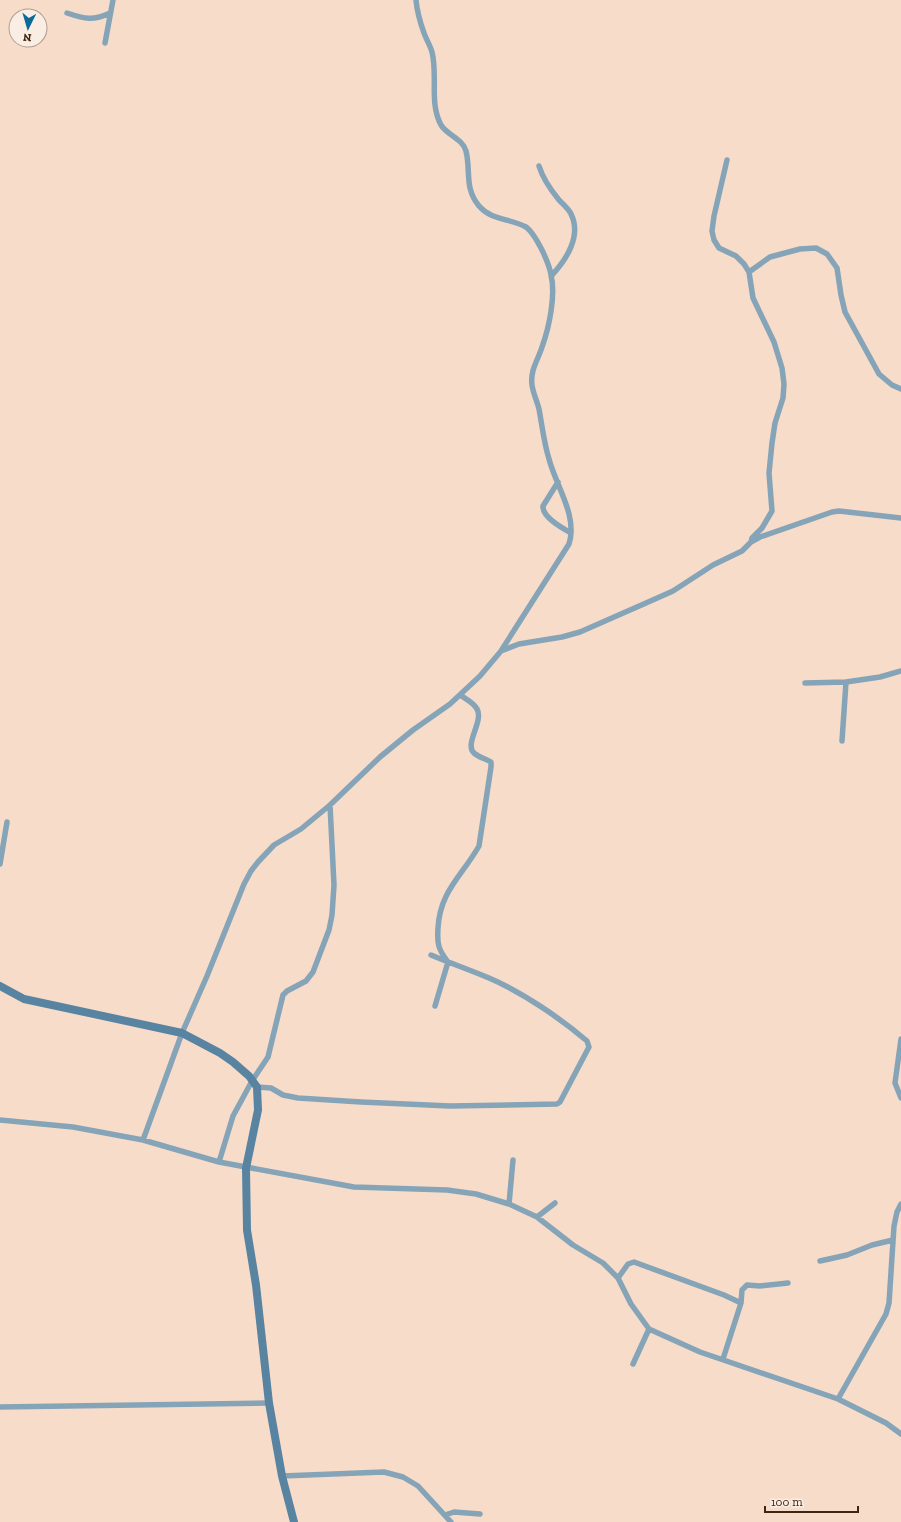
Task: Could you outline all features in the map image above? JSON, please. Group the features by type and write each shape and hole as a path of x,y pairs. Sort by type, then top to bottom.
{"street":[{"path":"105,43 113,0"},
{"path":"143,1140 182,1032 207,976 250,871 274,845 301,829 330,805 386,752 450,704 480,676 501,651 569,544 571,533 569,516 549,460 532,386 534,367 543,346 548,324 552,276 542,250 529,229 519,224 488,214 478,205 472,194 468,177 466,150 464,146 446,132 438,116 434,92 432,53 418,16 415,1"},
{"path":"67,14 92,19 100,18 110,13"},
{"path":"727,160 714,216 712,231 714,240 720,248 736,256 749,272 753,298 774,342 782,368 784,384 783,398 775,423 769,473 772,511 762,528 752,538 751,542"},
{"path":"538,166 543,178 551,190 571,213 574,223 573,244 560,267 552,276"},
{"path":"749,272 770,257 800,249 816,248 827,254 837,268 845,312 879,374 892,385 901,389"},
{"path":"558,482 543,506 543,510 546,516 571,533"},
{"path":"501,651 519,644 562,637 580,632 673,591 713,565 742,551 751,542 760,537 839,511 901,518"},
{"path":"805,683 846,682 880,677 901,671"},
{"path":"842,741 846,682"},
{"path":"448,962 440,952 438,942 439,916 442,903 449,890 473,857 479,846 491,767 491,762 472,751 472,742 479,713 476,707 460,695"},
{"path":"219,1162 234,1116 254,1084 268,1057 283,995 287,991 306,981 314,972 329,930 332,915 334,885 330,805"},
{"path":"0,864 6,822"},
{"path":"254,1084 271,1088 283,1095 298,1098 360,1102 450,1106 557,1104 560,1102 589,1047 587,1041 538,1005 490,978 431,954"},
{"path":"435,1006 448,962"},
{"path":"0,986 17,996 39,1002 182,1032 220,1053 242,1070 254,1084 258,1110 246,1168 248,1230 256,1285 269,1402 282,1476 294,1522"},
{"path":"901,1039 895,1083 901,1098"},
{"path":"0,1120 53,1124 143,1140 219,1162 354,1187 447,1190 476,1194 510,1204 537,1216 573,1245 603,1264 618,1278 631,1304 648,1329 700,1352 838,1399 886,1423 901,1434"},
{"path":"510,1204 513,1160"},
{"path":"537,1216 555,1202"},
{"path":"838,1399 886,1314 889,1303 893,1240 897,1212 901,1204"},
{"path":"820,1261 847,1255 872,1244 893,1240"},
{"path":"618,1278 628,1264 634,1262 724,1295 741,1303"},
{"path":"723,1359 741,1303 742,1290 747,1285 760,1286 788,1282"},
{"path":"633,1364 648,1329"},
{"path":"0,1407 269,1402"},
{"path":"282,1476 384,1472 403,1478 418,1486 451,1522"},
{"path":"445,1515 454,1512 480,1514"}]}
